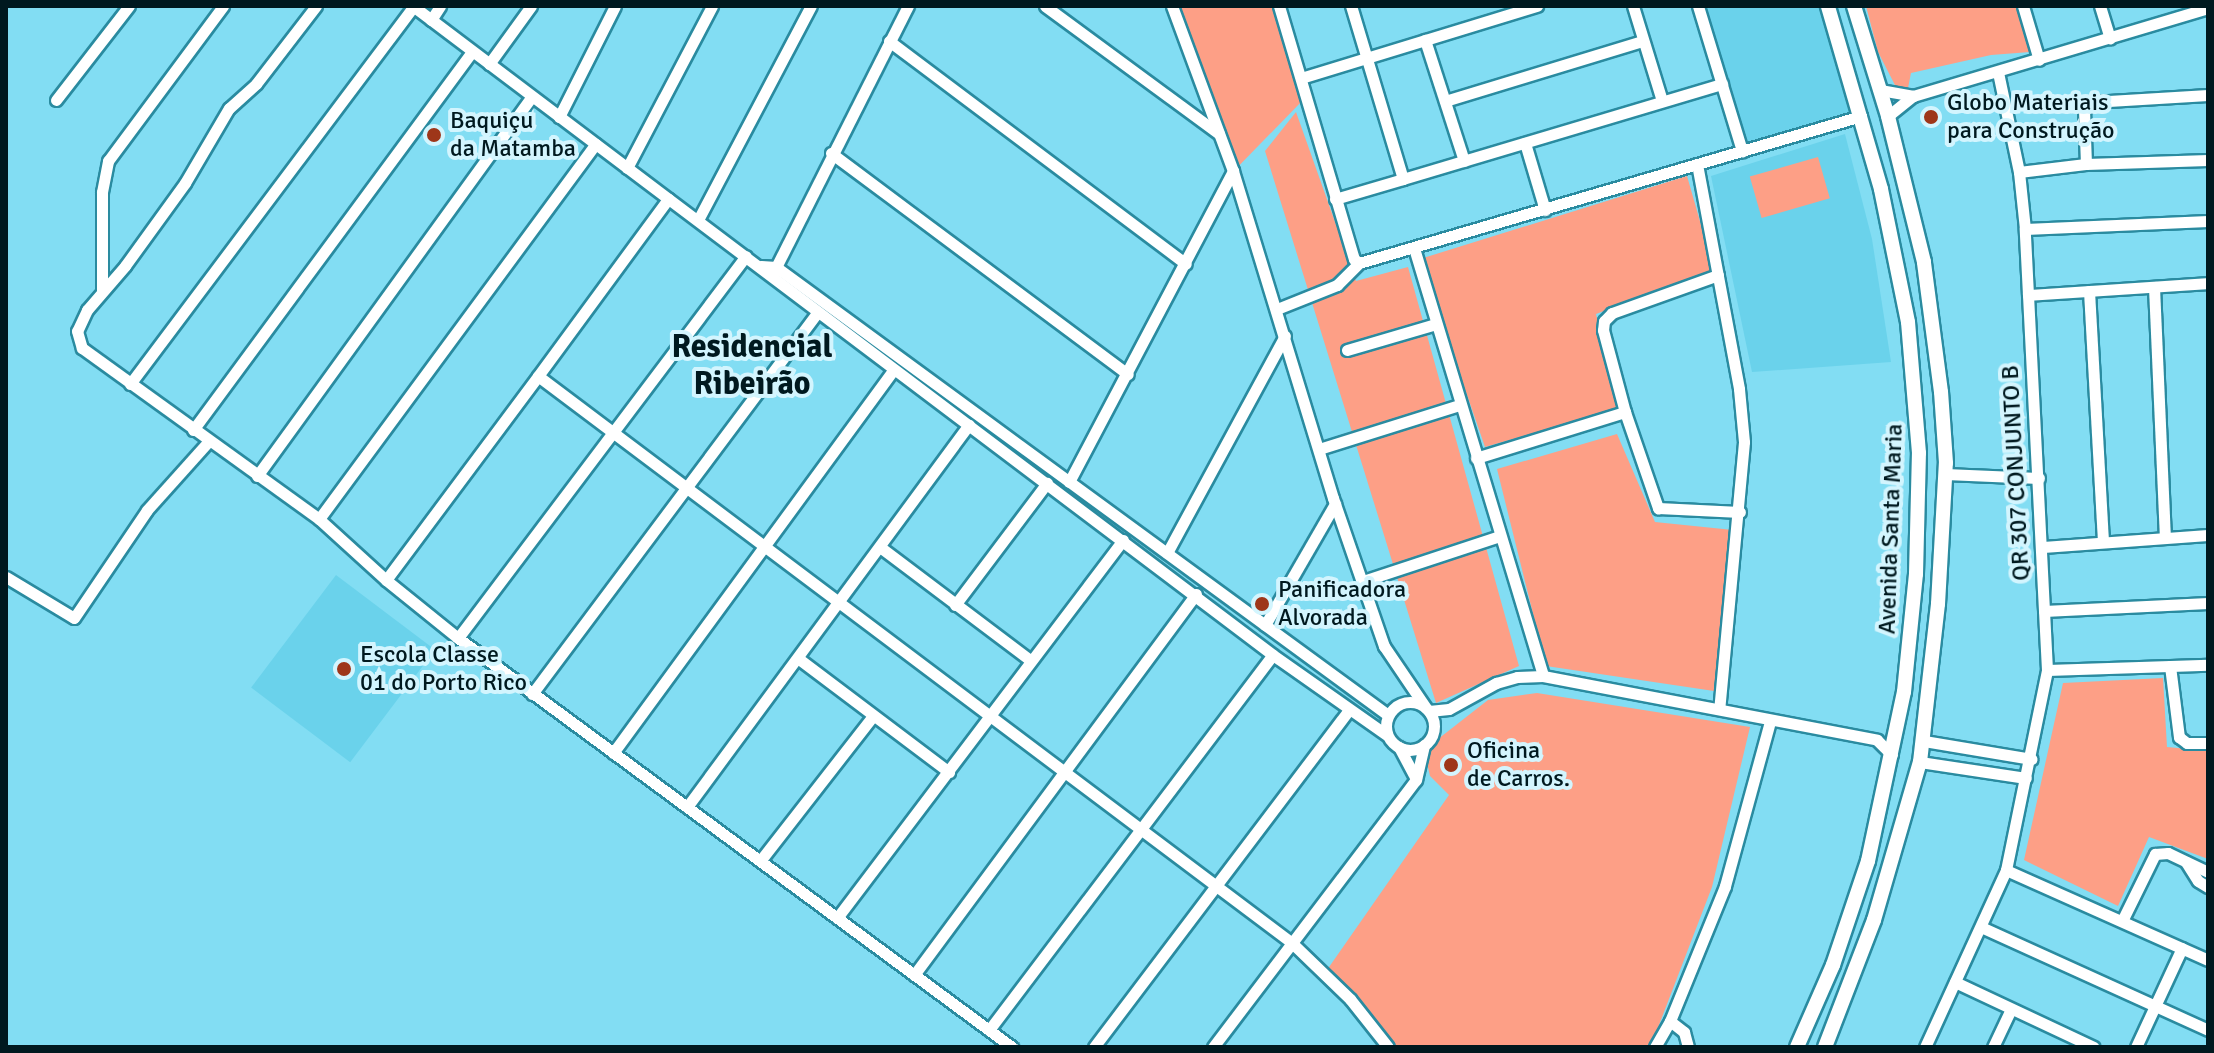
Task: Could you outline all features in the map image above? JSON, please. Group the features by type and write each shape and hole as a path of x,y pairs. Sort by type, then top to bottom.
{"main road":[{"name":"Avenida Santa Maria","path":"1797,1047 1833,965 1868,861 1897,727 1916,574 1919,453 1909,335 1898,262 1861,116 1828,6"},
{"name":"Avenida Santa Maria","path":"1825,1047 1892,868 1920,762 1938,604 1945,474 1941,392 1924,262 1888,116 1854,6"},
{"path":"1916,574 1940,577"},
{"path":"1915,598 1938,604"},
{"path":"1868,861 1892,868"},
{"path":"1861,885 1874,893 1863,951"}],"street":[{"path":"56,100 129,6"},
{"path":"102,291 102,192 108,161 223,6"},
{"path":"316,6 256,84 229,108 185,183 81,321 78,341 89,356 319,519 386,580 532,694 1012,1047"},
{"path":"130,384 414,6 746,256 1069,482 1388,715"},
{"path":"431,20 440,6"},
{"path":"489,64 531,6"},
{"path":"559,117 615,6"},
{"path":"627,168 712,6"},
{"path":"698,220 811,6"},
{"path":"773,272 908,6"},
{"path":"1045,6 1219,134"},
{"path":"1172,6 1233,171 1335,504 1384,646 1428,710 1434,730"},
{"path":"1279,6 1335,199 1354,259 1359,263"},
{"path":"1351,6 1403,179"},
{"path":"1301,78 1425,40 1499,12 1537,6"},
{"path":"1633,6 1662,101"},
{"path":"1698,6 1742,151"},
{"path":"2023,6 2039,60"},
{"path":"2100,6 2110,38"},
{"path":"2171,6 2175,18"},
{"path":"1888,116 1913,96 2208,8"},
{"path":"1425,40 1464,161"},
{"path":"889,41 1186,264"},
{"path":"1445,101 1643,41"},
{"path":"193,430 472,52"},
{"name":"QR 307 CONJUNTO B","path":"1925,1047 2006,870 2047,670 2025,229 2019,172 1998,72"},
{"path":"1335,199 1722,84"},
{"path":"1880,90 1913,96"},
{"path":"2086,164 2084,110 2092,102 2208,95"},
{"path":"257,476 531,97"},
{"path":"1277,309 1337,285 1359,263 1861,116"},
{"path":"1525,143 1545,210"},
{"path":"319,519 595,144"},
{"path":"831,153 1128,374"},
{"path":"2019,172 2086,164 2208,160"},
{"path":"1697,164 1744,442 1740,512 1719,709"},
{"path":"1069,482 1233,171"},
{"path":"386,580 668,199"},
{"path":"2025,229 2208,221"},
{"path":"1414,248 1543,676"},
{"path":"458,638 746,256"},
{"path":"773,272 818,312 893,370 1196,594 1348,711 1387,735 1399,747 1416,780"},
{"path":"1718,275 1612,313 1604,321 1603,330 1625,412 1658,508 1740,512"},
{"path":"2028,295 2208,283"},
{"path":"2154,287 2165,536"},
{"path":"2089,291 2103,540"},
{"path":"532,694 688,490 818,312"},
{"path":"1347,350 1436,324"},
{"path":"1167,553 1285,336"},
{"path":"613,753 893,370"},
{"path":"538,376 762,548 1292,943 1350,999 1388,1047"},
{"path":"1319,449 1459,405"},
{"path":"1476,458 1625,412"},
{"path":"687,807 969,425"},
{"path":"6,577 74,618 147,510 208,442"},
{"path":"1945,474 2039,478"},
{"path":"955,605 1047,483"},
{"path":"1265,625 1335,504"},
{"path":"2043,547 2103,540 2208,535"},
{"path":"1363,581 1500,536"},
{"path":"837,918 1123,540"},
{"path":"880,547 1030,660"},
{"path":"914,975 1196,594"},
{"path":"2044,611 2208,603"},
{"path":"989,1030 1273,655"},
{"path":"799,659 949,772"},
{"path":"2047,670 2208,665"},
{"path":"2170,666 2179,737 2187,743 2208,743"},
{"path":"1403,676 1404,702"},
{"path":"1404,702 1439,712 1517,677 1543,676 1877,740 1892,755"},
{"path":"1213,1047 1416,780 1424,745 1434,730 1470,696"},
{"path":"1387,735 1388,715 1404,702"},
{"path":"1094,1047 1348,711"},
{"path":"760,861 873,716"},
{"path":"1655,1047 1670,1021 1725,886 1770,721"},
{"path":"1877,740 1897,727"},
{"path":"1924,741 2031,759"},
{"path":"1399,747 1415,749 1424,745"},
{"path":"1920,762 2026,778"},
{"path":"2122,921 2155,854 2168,853 2208,872"},
{"path":"2186,862 2198,881 2208,887"},
{"path":"2006,870 2208,960"},
{"path":"1981,927 2208,1030"},
{"path":"2136,1047 2182,948"},
{"path":"1955,982 2011,1009 2067,1042 2094,1047"},
{"path":"1993,1047 2011,1009"},
{"path":"1670,1021 1684,1032 1688,1047"}],"shaded area":[{"path":"1167,6 1279,6 1306,97 1228,177"},
{"path":"1698,6 1828,6 1861,116 1742,151"},
{"path":"1866,6 2016,6 2030,52 1991,55 1911,73 1908,88 1897,89 1878,52"},
{"path":"1296,112 1356,281 1408,267 1519,666 1436,703 1265,151"},
{"path":"1845,134 1872,239 1891,362 1752,372 1711,176"},
{"path":"1818,157 1830,198 1762,218 1750,177"},
{"path":"1687,176 1714,270 1596,314 1618,409 1485,447 1420,259"},
{"path":"1617,434 1655,522 1733,530 1714,691 1546,666 1497,469"},
{"name":"Escola Classe 01 do Porto Rico","path":"336,575 435,650 350,762 251,688"},
{"path":"2163,678 2167,747 2208,751 2208,859 2149,837 2118,906 2024,860 2063,683"},
{"path":"1537,693 1750,727 1712,887 1654,1038 1648,1047 1391,1047 1320,980 1449,795 1430,776 1424,750 1488,700"}],"place":[{"name":"Globo Materiais para Construção","path":"1931,117"},
{"name":"Baquiçu da Matamba","path":"434,135"},
{"name":"Panificadora Alvorada","path":"1262,604"},
{"name":"Escola Classe 01 do Porto Rico","path":"344,669"},
{"name":"Oficina de Carros.","path":"1451,765"}],"district":[{"name":"Residencial Ribeirão","path":"752,366"}]}
